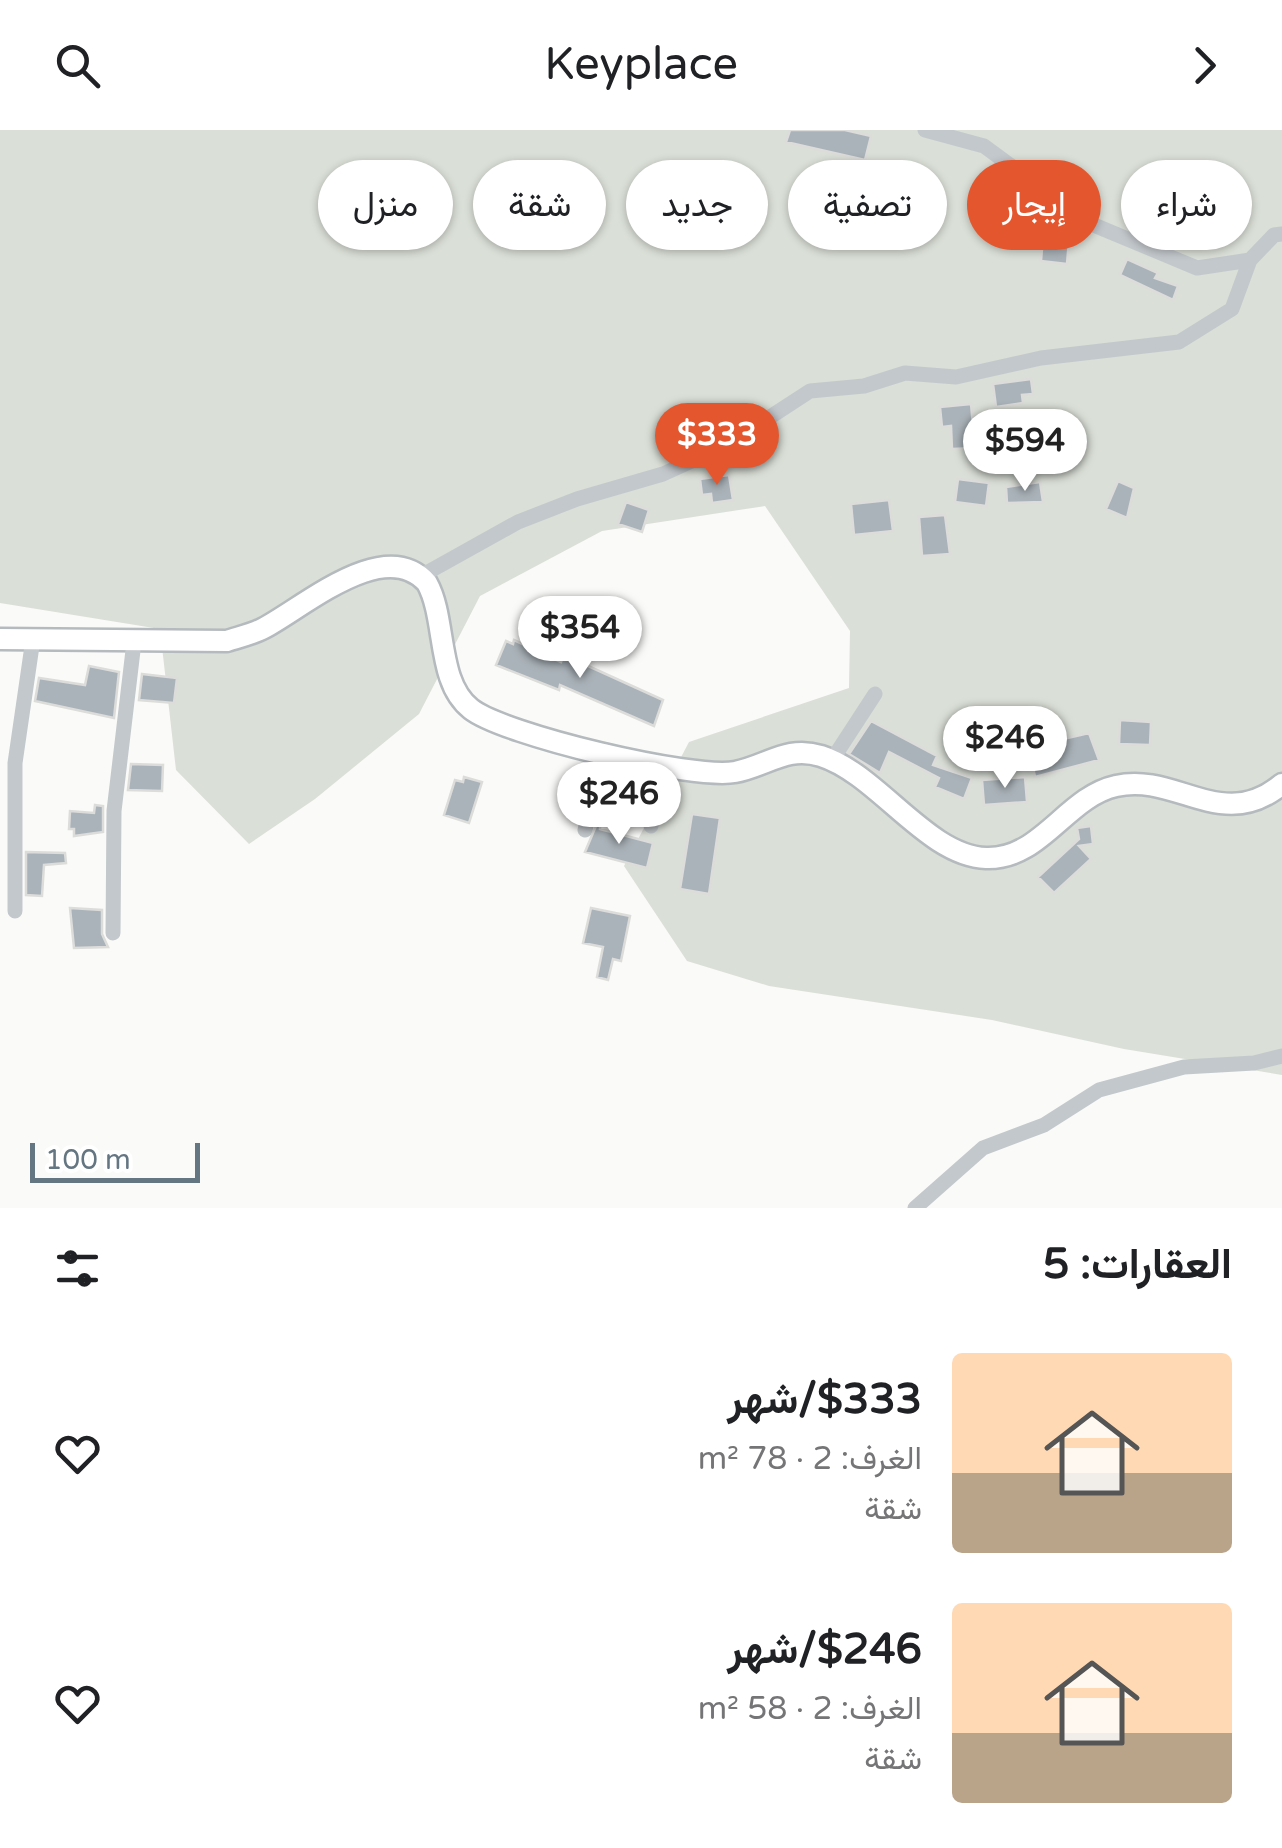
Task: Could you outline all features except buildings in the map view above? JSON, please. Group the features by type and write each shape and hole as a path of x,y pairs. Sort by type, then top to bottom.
{"main road":[{"path":"0,639 227,641 262,629 334,584 368,570 398,567 421,576 431,590 458,694 469,708 521,730 706,774 736,772 794,750 832,760 850,768 954,849 983,858 1012,854 1042,837 1086,798 1118,785 1135,784 1234,805 1268,796 1282,784"}],"street":[{"path":"924,130 984,146 1088,223 1197,268 1250,260"},
{"path":"421,576 518,522 577,499 663,474 728,444 810,391 864,386 905,372 956,377 1042,358 1179,342 1232,309 1250,260 1274,235 1282,234"},
{"path":"15,911 15,763 34,639"},
{"path":"112,933 114,811 134,642"},
{"path":"832,760 875,694"},
{"path":"584,830 606,752"},
{"path":"651,826 662,766"},
{"path":"915,1208 983,1148 1044,1124 1099,1090 1184,1067 1254,1063 1282,1056"}],"shaded area":[{"path":"0,130 1282,130 1282,1075 1124,1049 992,1020 769,986 687,961 624,866 689,742 849,688 850,631 765,506 602,531 480,596 419,714 315,799 249,844 176,770 160,629 0,603"}]}
